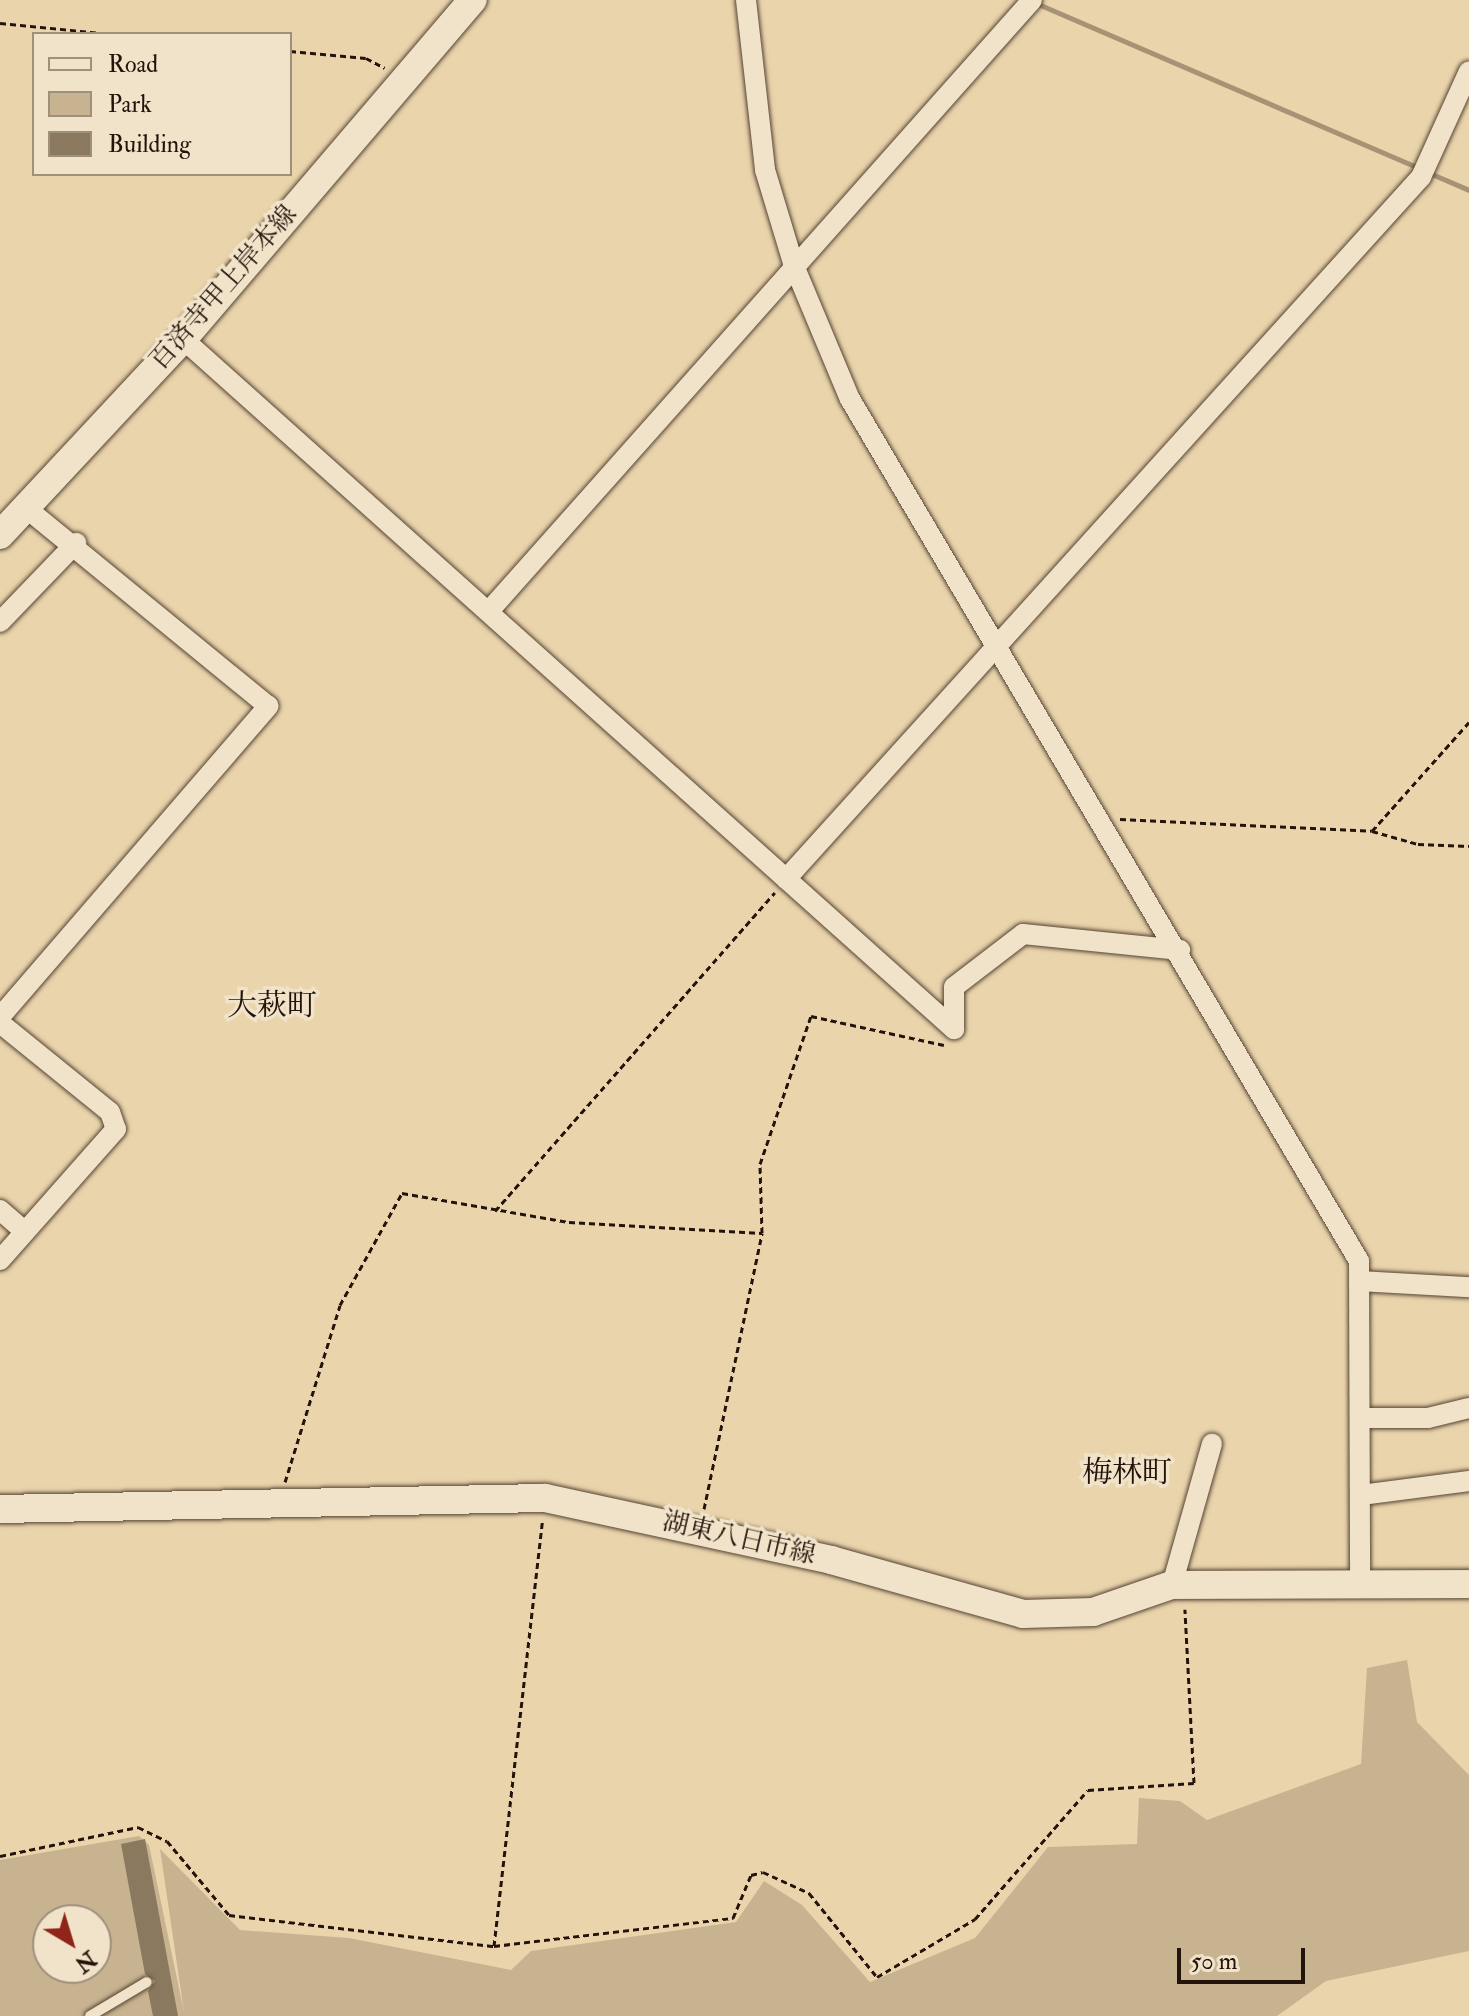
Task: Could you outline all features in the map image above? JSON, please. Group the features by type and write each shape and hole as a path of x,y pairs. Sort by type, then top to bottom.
{"main road":[{"name":"百済寺甲上岸本線","path":"0,535 183,339 402,77 473,0"},
{"name":"湖東八日市線","path":"0,1509 279,1499 545,1498 700,1529 1023,1614 1093,1612 1178,1585 1360,1580 1469,1584"}],"street":[{"path":"746,0 765,170 793,263 850,399 1337,1216 1360,1281 1360,1580"},
{"path":"489,611 793,263 1032,0"},
{"path":"786,879 995,644 1421,177 1469,71"},
{"path":"183,339 954,1029"},
{"path":"0,1260 116,1129 110,1112 1,1016 268,706 76,543 26,508"},
{"path":"0,622 76,543"},
{"path":"954,1029 954,987 1023,934 1180,950"},
{"path":"0,1210 25,1232"},
{"path":"1360,1281 1469,1287"},
{"path":"1362,1418 1428,1418 1469,1408"},
{"path":"1178,1585 1212,1444"},
{"path":"1361,1495 1469,1481"}],"lane":[{"path":"90,2016 147,1982"}],"path":[{"path":"0,23 92,32"},
{"path":"292,51 366,58 402,77"},
{"path":"1372,831 1469,722"},
{"path":"1107,828 1125,816 1372,831 1418,844 1469,846"},
{"path":"495,1211 786,879"},
{"path":"700,1529 762,1233 760,1164 811,1016 950,1047 954,1029"},
{"path":"279,1499 340,1305 402,1193 495,1211 762,1233"},
{"path":"494,1946 545,1498"},
{"path":"0,1856 138,1827 167,1841 229,1915 494,1946 733,1918 751,1875 763,1872 809,1893 877,1977 975,1919 1088,1790 1194,1783 1178,1585"}],"green space":[{"path":"1407,1660 1417,1722 1469,1775 1469,1951 1326,1981 1277,2016 0,2016 0,1860 139,1836 149,1845 184,2012 160,1849 240,1930 349,1938 511,1970 531,1951 736,1922 764,1881 802,1905 870,1982 975,1938 1048,1847 1137,1844 1139,1798 1180,1801 1207,1820 1361,1764 1367,1668"}],"building":[{"path":"145,1839 178,2016 153,2016 148,1991 155,1981 145,1974 121,1844"}],"waterway":[{"path":"1038,4 1418,168"},
{"path":"1427,172 1469,190"}],"district":[{"name":"大萩町","path":"272,1006"},
{"name":"梅林町","path":"1127,1473"}]}
